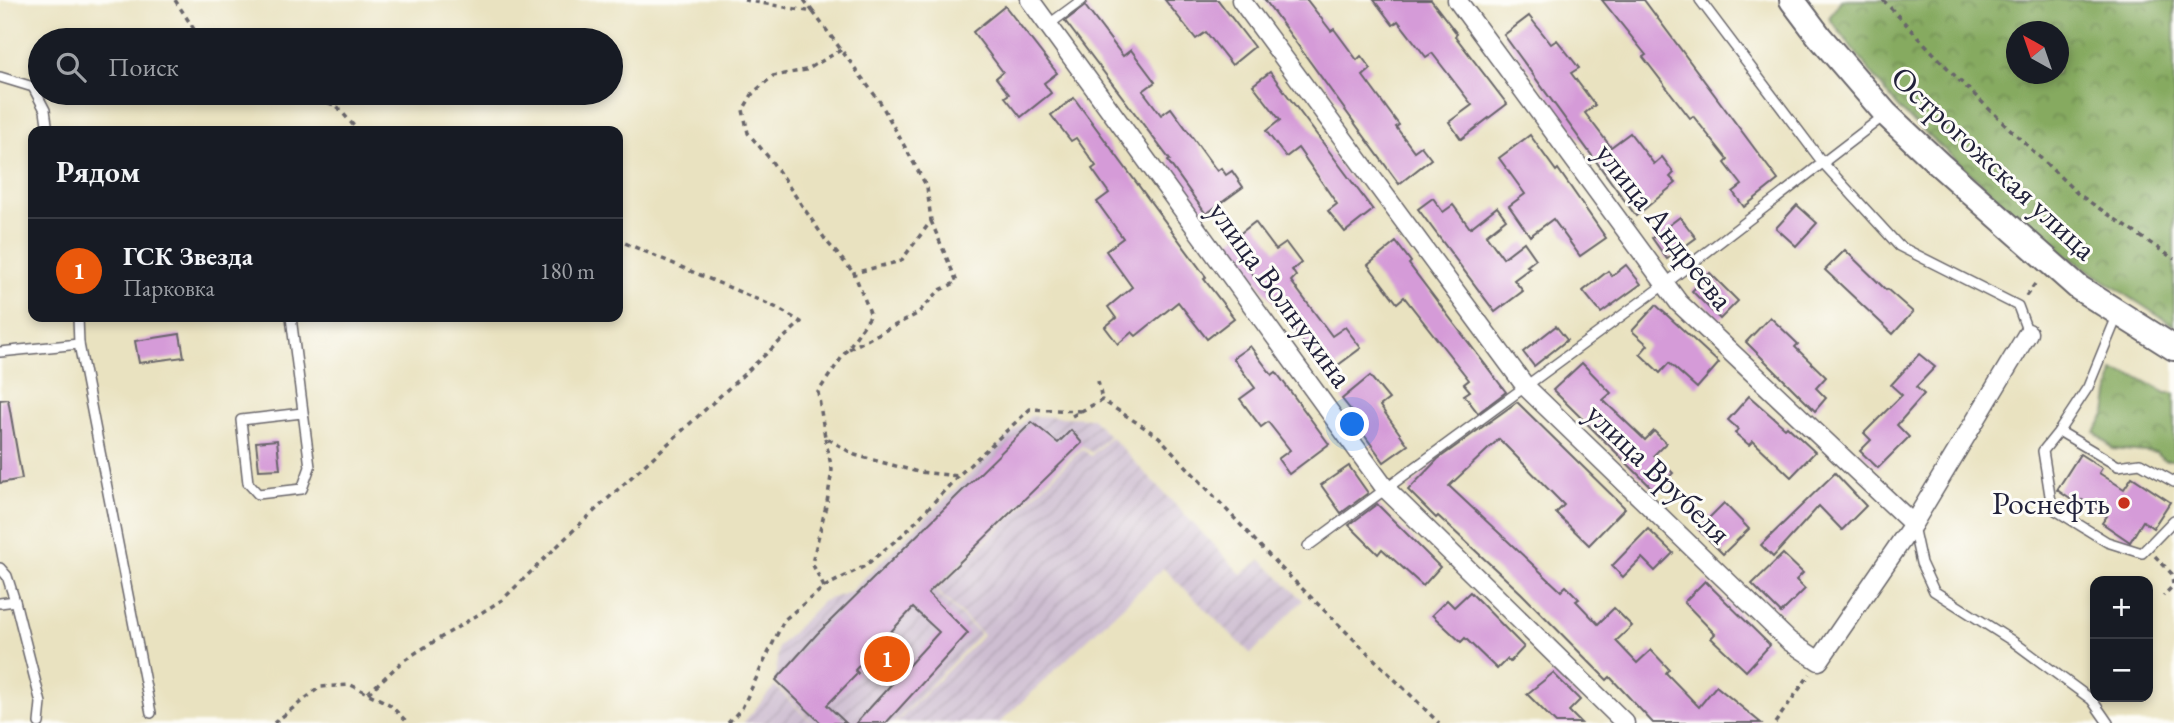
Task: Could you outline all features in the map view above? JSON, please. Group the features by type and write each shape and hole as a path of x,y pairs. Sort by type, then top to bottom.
{"street":[{"name":"улица Волнухина","path":"1030,0 1385,488 1625,723"},
{"name":"улица Врубеля","path":"1241,0 1526,387 1788,641 1819,661"},
{"name":"улица Андреева","path":"1457,0 1679,303 1913,524"},
{"name":"Острогожская улица","path":"1792,0 1886,114 2051,265 2080,288 2174,348"},
{"path":"1819,661 1913,524 2028,333"}],"lane":[{"path":"1048,24 1082,0"},
{"path":"1700,0 1823,163 1899,246 2018,306 2028,333"},
{"path":"0,76 28,85"},
{"path":"42,105 47,126"},
{"path":"1308,546 1665,284 1886,114"},
{"path":"2119,313 2088,387 2043,451 2052,508 2107,542 2142,553 2174,520"},
{"path":"78,322 79,344 151,713"},
{"path":"292,322 310,467 302,489 258,494 248,483 241,420 302,414"},
{"path":"0,352 79,344"},
{"path":"2059,431 2119,466 2140,463 2174,482"},
{"path":"1913,524 1921,563 1934,591 2011,640 2092,700 2108,723"},
{"path":"0,568 7,576 15,601 41,703 39,723"},
{"path":"0,603 15,601"}],"path":[{"path":"175,0 193,28"},
{"path":"744,0 813,12"},
{"path":"804,0 880,102 927,187 931,221 957,282 940,290 917,314 847,349"},
{"path":"1883,0 1959,80 2078,194 2174,259"},
{"path":"824,587 813,563 832,470 818,392 871,315 854,273 827,242 770,159 748,133 743,110 753,93 773,76 806,70 841,50"},
{"path":"334,105 354,126"},
{"path":"854,273 901,261 931,221"},
{"path":"368,694 404,660 502,600 578,526 801,322 775,307 623,242"},
{"path":"2018,306 2051,265"},
{"path":"1098,381 1102,400 1158,438 1276,563 1439,723"},
{"path":"1072,416 1102,400"},
{"path":"728,723 742,708 784,620 824,587 865,566 907,531 958,476 1030,410 1083,411"},
{"path":"825,437 855,455 918,472 958,476"},
{"path":"2148,547 2172,574 2173,586 2163,596"},
{"path":"1775,723 1819,661"},
{"path":"274,723 320,687 351,685 389,704 408,723"}],"shaded area":[{"path":"1030,416 1092,418 1109,436 1092,453 1082,446 934,590 980,634 894,723 813,723 775,683 778,647 823,601 850,592"},
{"path":"1111,437 1241,574 1261,560 1303,600 1251,654 1163,568 999,723 896,723 983,635 936,590 1082,449 1091,456"},
{"path":"775,686 812,723 743,723"}],"green space":[{"path":"1841,0 2174,0 2174,326 2053,247 1900,110 1829,18"},
{"path":"2113,371 2137,377 2166,393 2174,393 2174,460 2165,460 2156,453 2113,449 2095,432 2106,413"}],"building":[{"path":"1165,0 1218,0 1254,47 1232,65 1206,32 1196,39"},
{"path":"1265,0 1307,0 1331,31 1334,29 1357,60 1361,56 1371,69 1363,76 1399,125 1396,127 1414,151 1421,146 1431,159 1399,184"},
{"path":"1374,0 1431,0 1507,104 1461,139 1449,122 1472,105 1432,53 1426,57 1398,21 1393,25"},
{"path":"1602,0 1644,0 1778,180 1744,207 1733,192 1742,185 1725,163 1728,160 1693,116 1690,118 1643,57 1646,55"},
{"path":"1005,6 1057,73 1044,83 1051,93 1021,117 1005,97 1009,94 996,78 1003,72 973,32"},
{"path":"1085,6 1123,56 1131,50 1155,82 1143,91 1161,115 1171,108 1217,171 1221,168 1226,175 1232,171 1243,187 1206,214 1168,161 1170,160 1065,21"},
{"path":"1529,16 1551,44 1557,40 1579,68 1571,73 1595,105 1585,113 1611,147 1630,133 1654,164 1662,157 1674,173 1670,177 1676,183 1636,216 1504,35"},
{"path":"1270,72 1373,210 1345,232 1328,211 1337,204 1298,148 1286,157 1266,131 1280,120 1253,85"},
{"path":"1074,98 1234,318 1207,339 1178,302 1136,336 1132,332 1118,344 1105,327 1116,318 1108,307 1132,287 1106,251 1123,238 1097,202 1109,193 1092,169 1096,166 1076,138 1071,141 1051,115"},
{"path":"1530,135 1556,171 1558,169 1606,238 1580,256 1553,219 1530,236 1509,206 1525,194 1499,158"},
{"path":"1433,198 1443,212 1453,205 1470,228 1497,207 1506,219 1486,235 1503,258 1524,242 1536,259 1527,266 1530,268 1514,280 1523,291 1495,312 1418,209"},
{"path":"1797,205 1817,223 1796,246 1776,228"},
{"path":"1680,217 1696,238 1667,259 1652,238"},
{"path":"1255,222 1276,250 1286,243 1301,263 1292,270 1296,276 1291,281 1332,336 1345,327 1361,348 1326,374 1229,242"},
{"path":"1396,242 1411,262 1409,264 1506,392 1478,413 1464,395 1470,391 1464,384 1469,380 1404,297 1397,303 1368,265"},
{"path":"1845,250 1913,312 1893,334 1825,270"},
{"path":"1626,265 1641,284 1601,313 1583,291 1608,271 1612,276"},
{"path":"1710,273 1738,301 1720,319 1692,291"},
{"path":"1656,305 1719,363 1697,388 1669,363 1660,373 1640,354 1648,345 1632,331"},
{"path":"1770,317 1798,344 1795,347 1826,377 1816,388 1826,398 1815,411 1746,342"},
{"path":"1556,326 1567,340 1534,366 1523,352"},
{"path":"180,334 184,357 139,363 135,341"},
{"path":"1250,346 1272,375 1276,372 1329,444 1289,474 1278,459 1290,450 1268,422 1261,427 1240,399 1255,388 1233,358"},
{"path":"1919,354 1935,367 1916,387 1924,394 1897,425 1909,437 1878,468 1860,451 1871,440 1864,433 1902,395 1891,385"},
{"path":"1582,363 1611,393 1603,400 1645,440 1654,431 1666,443 1654,455 1673,473 1655,491 1553,390"},
{"path":"1370,376 1389,399 1380,406 1408,445 1384,462 1362,432 1366,429 1342,399"},
{"path":"1749,396 1815,452 1791,477 1753,441 1749,445 1735,433 1738,429 1728,420"},
{"path":"8,399 22,479 0,483 0,400"},
{"path":"1517,402 1625,508 1589,545 1556,513 1564,505 1499,439 1449,486 1561,591 1566,586 1598,624 1614,608 1632,626 1616,641 1637,663 1651,650 1669,669 1666,673 1699,707 1716,686 1761,723 1653,723 1610,677 1607,680 1521,593 1408,490 1438,459"},
{"path":"1032,422 1058,443 1071,430 1082,443 928,593 968,633 886,723 856,723 939,632 913,608 855,670 858,673 827,705 846,723 821,723 776,680 817,634"},
{"path":"277,440 280,469 259,470 256,442"},
{"path":"2080,454 2102,468 2099,473 2124,489 2132,477 2170,502 2153,528 2143,521 2130,542 2102,523 2107,516 2082,500 2079,505 2057,490"},
{"path":"1349,466 1368,493 1341,513 1321,485"},
{"path":"1835,473 1866,506 1842,530 1819,506 1773,557 1761,545"},
{"path":"1724,503 1749,529 1723,554 1698,529"},
{"path":"1377,504 1440,567 1423,586 1382,549 1378,554 1349,525"},
{"path":"1648,529 1673,553 1655,571 1642,558 1623,577 1612,566"},
{"path":"1783,554 1803,573 1796,580 1805,589 1781,613 1752,584"},
{"path":"1705,581 1770,645 1746,671 1711,638 1715,634 1684,602"},
{"path":"1470,592 1524,647 1510,662 1507,659 1497,669 1465,638 1461,642 1432,615 1447,600 1454,607"},
{"path":"1553,673 1580,700 1569,711 1581,723 1556,723 1527,694"}],"place":[{"name":"Роснефть","path":"2124,503"},
{"name":"ГСК Звезда","path":"887,659"}]}
